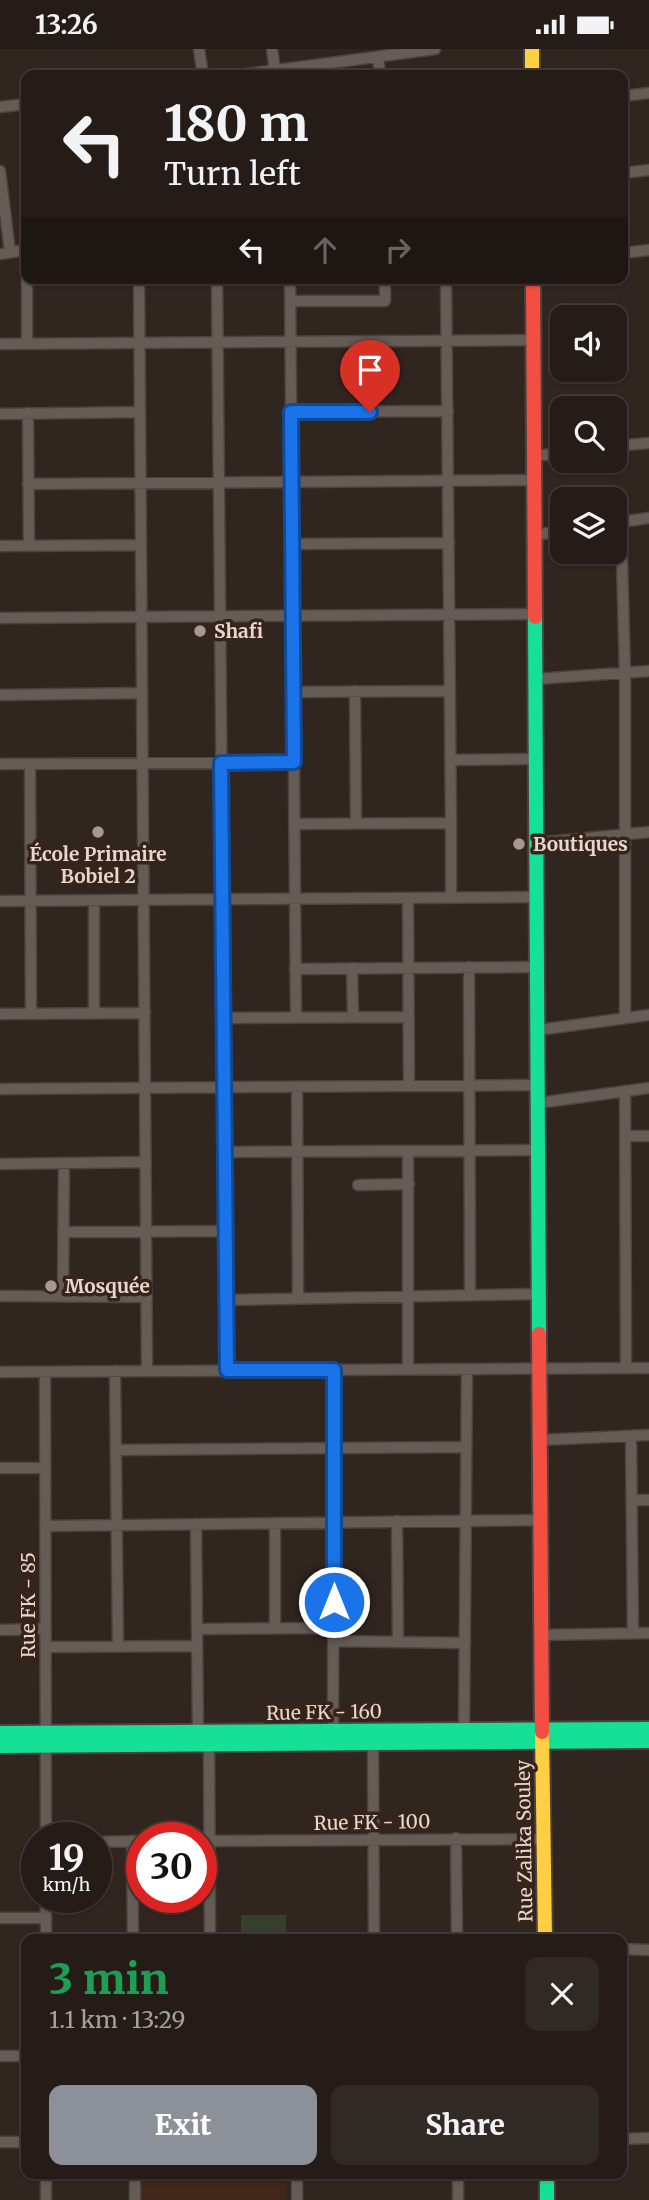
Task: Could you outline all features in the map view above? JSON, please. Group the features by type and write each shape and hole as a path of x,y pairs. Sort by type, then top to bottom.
{"street":[{"path":"199,49 202,70"},
{"path":"272,49 275,70"},
{"path":"282,70 435,49"},
{"path":"532,49 532,70"},
{"path":"378,57 379,70"},
{"path":"628,95 649,93"},
{"path":"0,107 21,105"},
{"path":"628,172 649,170"},
{"path":"0,171 5,253"},
{"path":"628,252 649,250"},
{"path":"27,284 27,344"},
{"path":"139,284 147,1371"},
{"path":"217,284 227,1370"},
{"path":"290,284 296,1018"},
{"path":"290,301 385,301 385,284"},
{"path":"446,284 451,898"},
{"name":"Rue Zalika Souley","path":"533,284 545,1934"},
{"path":"0,344 534,340"},
{"path":"291,412 448,411"},
{"path":"0,414 141,412"},
{"path":"28,413 29,546"},
{"path":"627,445 649,443"},
{"path":"534,456 550,454"},
{"path":"28,484 534,480"},
{"path":"627,522 649,518"},
{"path":"535,535 550,533"},
{"path":"292,544 449,543"},
{"path":"0,546 141,545"},
{"path":"620,564 625,674 625,1018"},
{"path":"0,618 535,614"},
{"path":"536,679 649,671"},
{"path":"355,691 356,823"},
{"path":"293,692 450,691"},
{"path":"0,695 142,694"},
{"path":"450,759 536,759"},
{"path":"0,764 294,762"},
{"path":"30,764 32,1014"},
{"path":"294,824 451,823"},
{"path":"537,843 649,832"},
{"path":"0,901 537,897"},
{"path":"408,898 409,1086"},
{"path":"93,901 94,1013"},
{"path":"469,967 470,1295"},
{"path":"295,969 537,967"},
{"path":"352,968 353,1017"},
{"path":"0,1014 145,1013"},
{"path":"538,1030 649,1015"},
{"path":"223,1018 409,1017"},
{"path":"0,1089 538,1085"},
{"path":"297,1087 298,1298"},
{"path":"538,1103 649,1088"},
{"path":"625,1091 626,1368"},
{"path":"625,1136 649,1136"},
{"path":"224,1152 538,1150"},
{"path":"408,1151 408,1370"},
{"path":"0,1164 146,1162"},
{"path":"63,1296 64,1163"},
{"path":"358,1185 409,1184"},
{"path":"63,1232 225,1231"},
{"path":"225,1300 539,1294"},
{"path":"0,1296 147,1297"},
{"path":"0,1373 649,1368"},
{"path":"464,1730 467,1369"},
{"path":"333,1730 334,1370"},
{"name":"Rue FK - 85","path":"45,1371 46,1822"},
{"path":"115,1371 118,1647"},
{"path":"540,1440 649,1435"},
{"path":"631,1436 633,1633"},
{"path":"116,1450 466,1447"},
{"path":"0,1468 45,1468"},
{"path":"632,1500 649,1500"},
{"path":"45,1526 541,1520"},
{"path":"397,1521 398,1642"},
{"path":"275,1523 275,1628"},
{"path":"197,1524 197,1646 204,1822"},
{"path":"197,1629 333,1628"},
{"path":"0,1630 46,1629"},
{"path":"541,1635 649,1633"},
{"path":"333,1641 465,1643"},
{"path":"46,1647 197,1646"},
{"name":"Rue FK - 160","path":"0,1733 46,1739 373,1743 649,1729"},
{"name":"Rue FK - 160","path":"201,1741 333,1730 464,1730 649,1741"},
{"name":"Rue FK - 160","path":"0,1746 46,1739"},
{"path":"373,1743 374,1934"},
{"path":"456,1838 457,1934"},
{"name":"Rue FK - 100","path":"217,1841 543,1839"},
{"path":"46,1913 46,1934"},
{"path":"133,1934 134,1913"},
{"path":"209,1913 210,1934"},
{"path":"0,1918 46,1918"},
{"path":"627,1949 649,1950"},
{"path":"0,2056 21,2056"},
{"path":"627,2139 649,2139"},
{"path":"0,2142 21,2142"},
{"path":"46,2179 46,2200"},
{"path":"135,2179 135,2200"},
{"path":"297,2179 297,2200"},
{"path":"458,2179 458,2200"},
{"path":"547,2179 547,2200"}],"shaded area":[{"path":"141,2179 286,2179 286,2200 141,2200"}],"green space":[{"path":"241,1915 286,1915 286,1934 241,1934"}],"traffic: fast":[{"path":"535,617 539,1334"},
{"path":"0,1733 649,1729"},
{"path":"0,1746 649,1741"},
{"path":"547,2179 547,2200"}],"traffic: slow":[{"path":"532,49 532,70"},
{"path":"542,1732 545,1934"}],"traffic: jam":[{"path":"533,284 535,617"},
{"path":"539,1334 542,1732"}],"place":[{"name":"Shafi","path":"200,631"},
{"name":"École Primaire Bobiel 2","path":"98,832"},
{"name":"Boutiques","path":"519,844"},
{"name":"Mosquée","path":"51,1286"}],"route":[{"path":"334,1602 334,1370 227,1370 221,763 294,762 291,412 370,412"}]}
